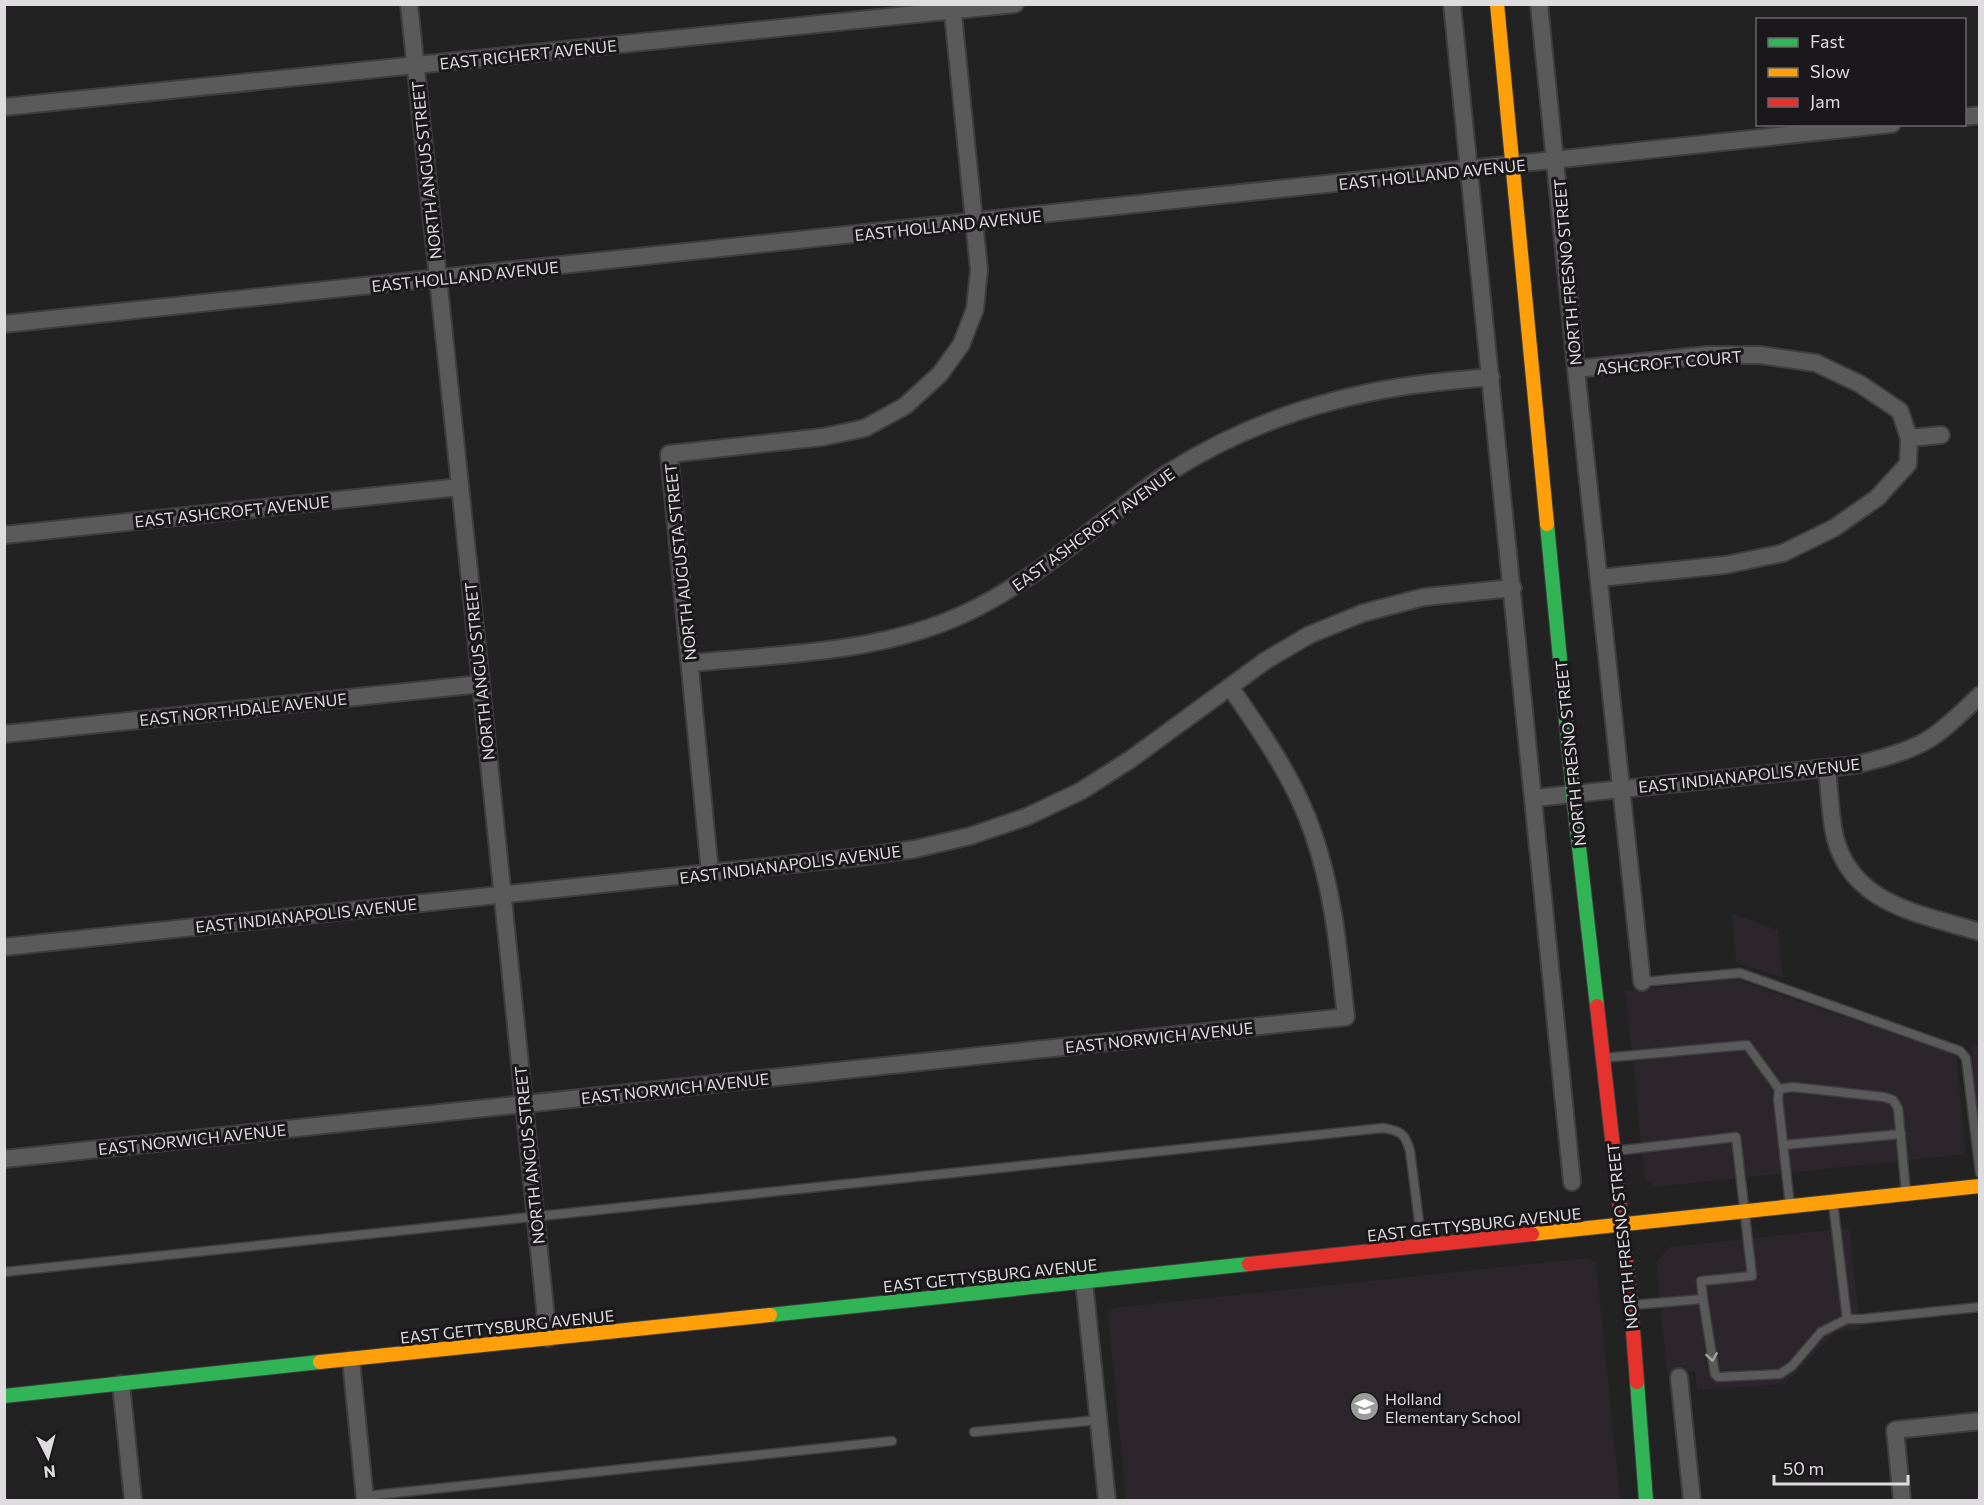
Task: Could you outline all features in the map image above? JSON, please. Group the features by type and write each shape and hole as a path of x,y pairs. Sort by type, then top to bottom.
{"street":[{"name":"NORTH ANGUS STREET","path":"409,4 548,1338"},
{"name":"EAST RICHERT AVENUE","path":"4,107 414,66 952,8 1015,4"},
{"path":"1452,4 1572,1182"},
{"name":"NORTH FRESNO STREET","path":"1497,4 1573,794 1622,1224 1646,1500"},
{"name":"NORTH FRESNO STREET","path":"1539,4 1642,982"},
{"name":"NORTH AUGUSTA STREET","path":"710,873 669,454 823,437 865,428 905,406 940,374 961,345 975,309 979,270 952,8"},
{"name":"EAST HOLLAND AVENUE","path":"4,324 1469,171 1556,159 1873,126"},
{"name":"ASHCROFT COURT","path":"1576,369 1707,355 1760,355 1816,363 1860,384 1900,411 1909,438"},
{"name":"EAST ASHCROFT AVENUE","path":"691,663 881,642 926,629 966,612 1006,591 1168,473 1235,435 1283,416 1343,398 1401,386 1491,377"},
{"path":"1599,578 1725,565 1784,553 1834,528 1877,498 1908,464 1909,438 1941,435"},
{"name":"EAST ASHCROFT AVENUE","path":"4,536 460,487"},
{"name":"EAST INDIANAPOLIS AVENUE","path":"4,947 859,857 915,849 970,836 1026,817 1081,791 1131,759 1265,661 1309,635 1363,613 1424,597 1513,588"},
{"name":"EAST NORTHDALE AVENUE","path":"4,734 481,684"},
{"name":"EAST NORWICH AVENUE","path":"4,1159 1346,1017 1330,892 1313,833 1294,789 1271,746 1230,687"},
{"name":"EAST INDIANAPOLIS AVENUE","path":"1534,798 1855,765 1891,756 1926,740 1957,717 1980,695"},
{"path":"1827,768 1833,829 1841,856 1855,878 1872,893 1893,905 1980,932"},
{"name":"EAST GETTYSBURG AVENUE","path":"4,1396 1980,1186"},
{"path":"1084,1282 1107,1500"},
{"path":"351,1360 365,1498"},
{"path":"1679,1377 1692,1500"},
{"path":"120,1384 133,1500"},
{"path":"1902,1500 1895,1430 1980,1421"}],"lane":[{"path":"1642,982 1740,973 1960,1051 1966,1058 1980,1173"},
{"path":"1602,1058 1747,1045 1779,1089 1778,1100 1791,1206"},
{"path":"1779,1089 1793,1087 1893,1100 1898,1108 1906,1194"},
{"path":"4,1272 1383,1128 1397,1131 1407,1138 1422,1246"},
{"path":"1783,1145 1901,1134"},
{"path":"1613,1151 1736,1137 1752,1276 1701,1281 1715,1374 1718,1377 1780,1374 1792,1366 1821,1332 1847,1318 1862,1319 1980,1307"},
{"path":"1833,1202 1847,1318"},
{"path":"1630,1305 1703,1299"},
{"path":"974,1432 1098,1420"},
{"path":"365,1498 892,1441"}],"shaded area":[{"path":"1732,914 1778,930 1783,978 1736,962"},
{"path":"1735,979 1956,1055 1966,1154 1654,1187 1645,1179 1626,995 1623,991"},
{"path":"1971,1043 1979,1046 1979,1128"},
{"path":"1849,1228 1860,1329 1836,1331 1785,1384 1697,1390 1695,1371 1667,1374 1656,1262 1670,1247"},
{"name":"Holland Elementary School","path":"1589,1258 1596,1263 1620,1500 1126,1500 1108,1314 1113,1308"}],"traffic: fast":[{"path":"1547,524 1573,794 1597,1006"},
{"path":"770,1315 1249,1264"},
{"path":"4,1396 320,1362"},
{"path":"1637,1382 1646,1500"}],"traffic: slow":[{"path":"1497,4 1547,524"},
{"path":"1532,1234 1980,1186"},
{"path":"320,1362 770,1315"}],"traffic: jam":[{"path":"1597,1006 1631,1305 1637,1382"},
{"path":"1249,1264 1532,1234"}],"place":[{"name":"Holland Elementary School","path":"1364,1407"}]}
